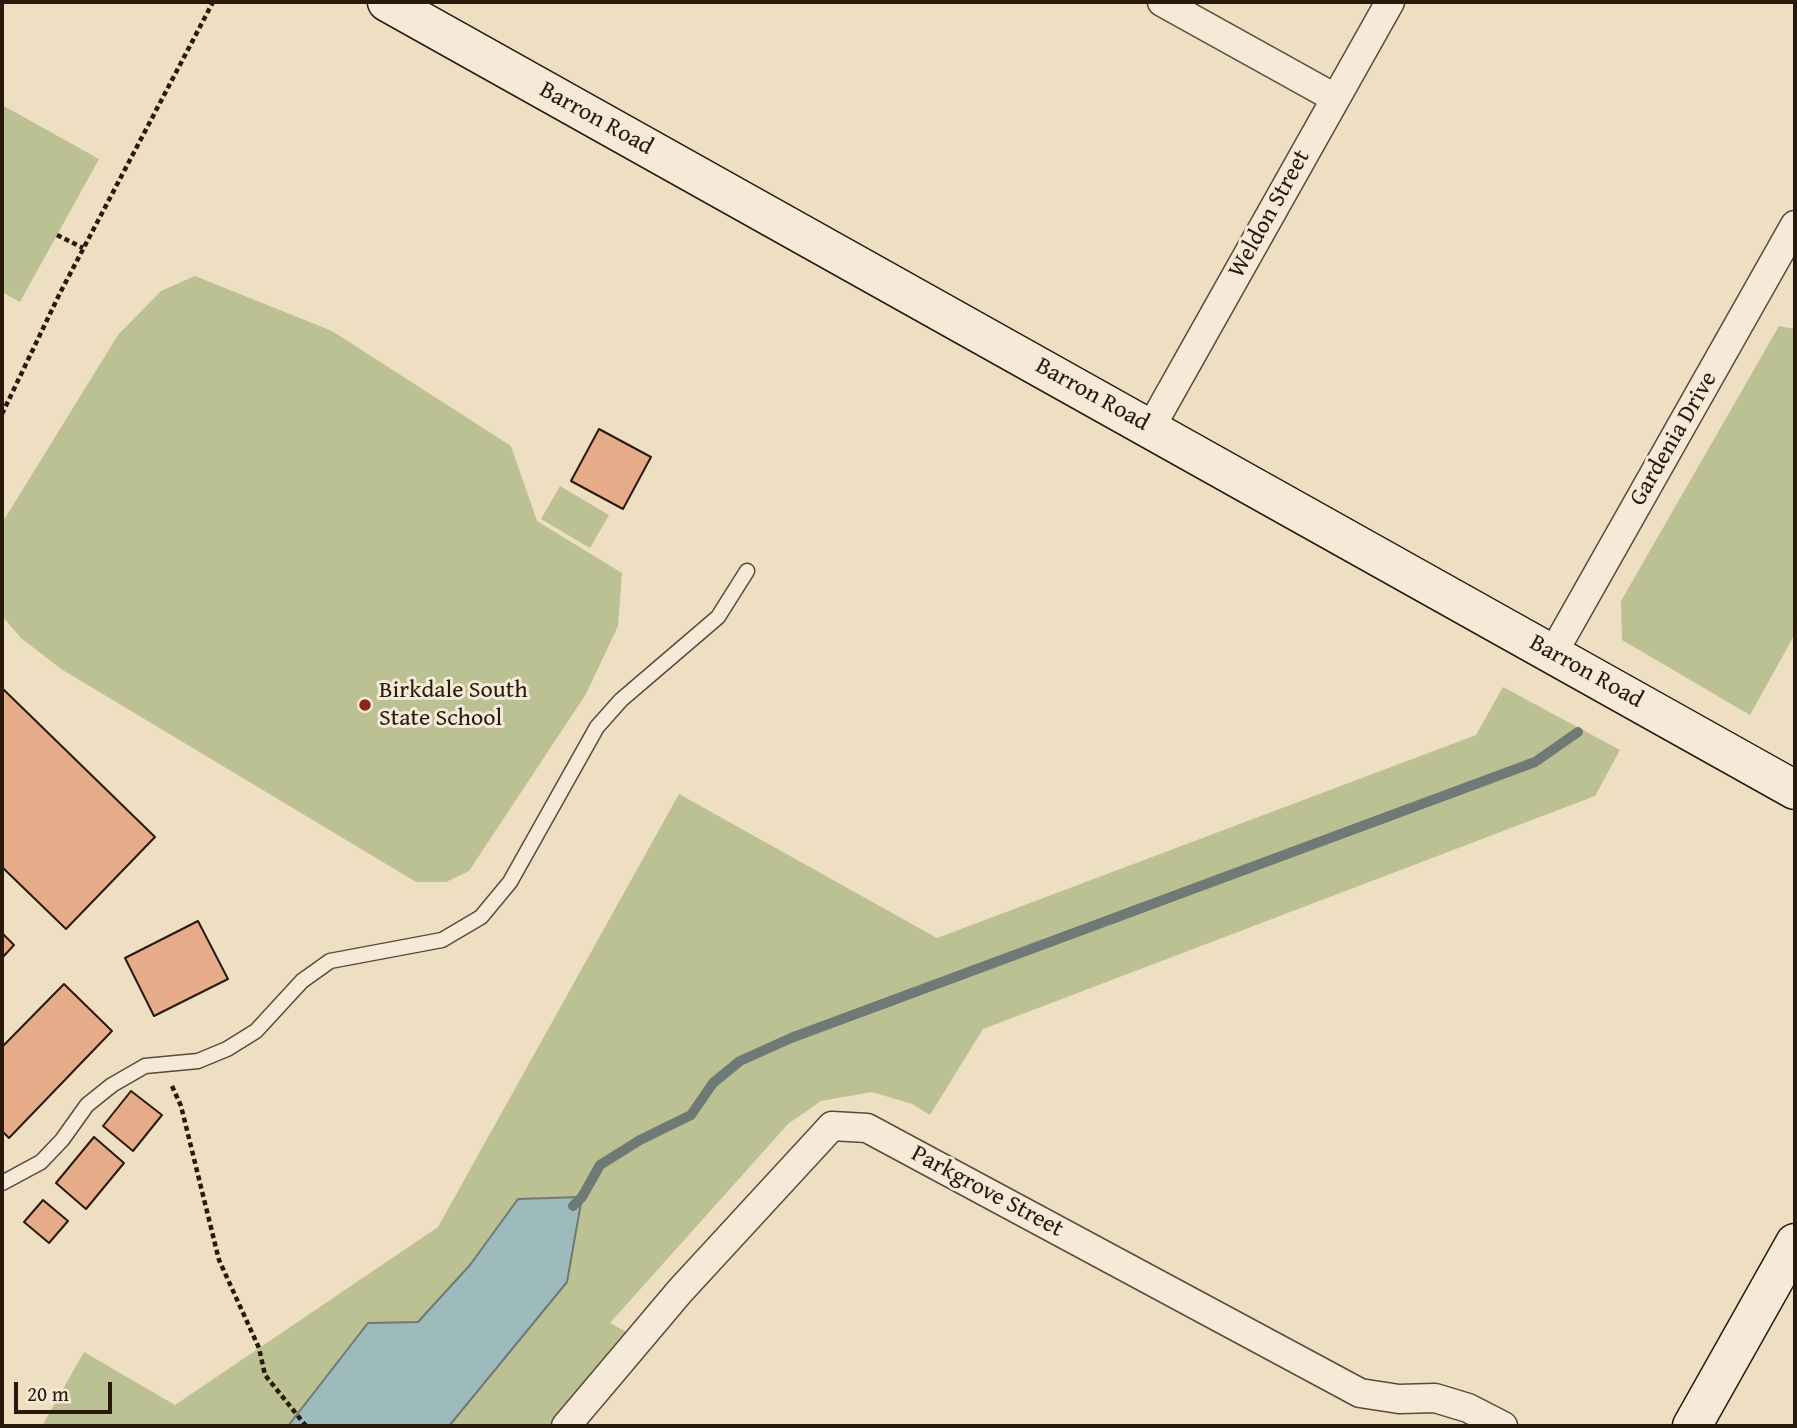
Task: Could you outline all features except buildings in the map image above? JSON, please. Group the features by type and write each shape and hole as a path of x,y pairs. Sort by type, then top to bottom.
{"street":[{"name":"Barron Road","path":"387,2 1151,427 1795,790"},
{"path":"1162,2 1335,98"},
{"name":"Weldon Street","path":"1151,427 1390,2"},
{"name":"Gardenia Drive","path":"1553,653 1795,225"},
{"name":"Parkgrove Street","path":"566,1426 680,1291 832,1126 867,1128 1360,1393 1399,1399 1435,1398 1468,1408 1503,1426"},
{"path":"1692,1426 1786,1280 1795,1243"}],"lane":[{"path":"2,1183 41,1162 62,1140 87,1105 112,1084 145,1066 198,1061 227,1049 257,1031 302,981 330,961 442,940 481,917 510,882 597,727 621,700 718,617 747,571"}],"path":[{"path":"2,414 83,248 213,2"},
{"path":"57,235 83,248"},
{"path":"162,1064 181,1106 219,1260 259,1348 265,1376 306,1426"}],"green space":[{"path":"2,105 99,159 20,302 2,292"},
{"path":"195,276 332,331 511,446 537,521 622,573 618,626 586,694 469,871 446,882 416,882 61,669 21,638 2,616 2,523 118,335 161,291"},
{"path":"1779,326 1795,329 1795,634 1750,715 1622,640 1621,601"},
{"path":"560,486 609,515 590,548 541,519"},
{"path":"1503,687 1620,750 1595,796 983,1029 930,1115 912,1104 872,1092 821,1101 788,1124 610,1323 632,1335 548,1426 42,1426 84,1352 175,1405 438,1227 679,794 937,938 1476,735"}],"water":[{"path":"582,1197 567,1282 449,1426 288,1426 368,1323 418,1322 470,1265 518,1199"}],"waterway":[{"path":"573,1206 582,1197 600,1165 640,1140 691,1115 713,1083 740,1061 791,1038 1535,762 1578,732"}],"place":[{"name":"Birkdale South State School","path":"365,705"}]}
